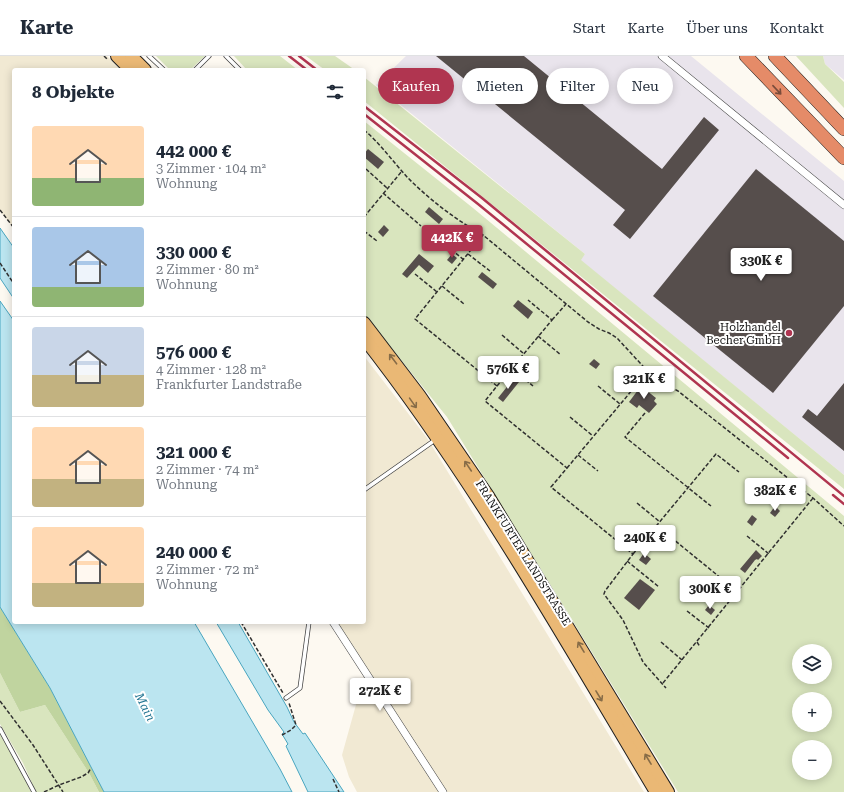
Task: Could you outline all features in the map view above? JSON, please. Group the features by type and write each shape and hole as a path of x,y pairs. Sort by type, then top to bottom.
{"highway":[{"path":"746,56 844,158"},
{"path":"775,56 844,129"}],"main road":[{"path":"117,56 129,68"},
{"path":"131,56 144,68"},
{"name":"FRANKFURTER LANDSTRASSE","path":"366,326 419,395 488,496 668,792"},
{"name":"FRANKFURTER LANDSTRASSE","path":"366,341 391,373 463,476 511,551 656,792"}],"street":[{"path":"662,56 844,205"},
{"path":"334,624 443,792"}],"lane":[{"path":"149,56 162,68"},
{"path":"197,68 209,56"},
{"path":"226,56 238,68"},
{"path":"366,489 437,438"},
{"path":"286,698 300,688 309,624"},
{"path":"0,729 34,792"}],"path":[{"path":"366,132 428,197 464,225 483,236 588,322 599,329 610,332 652,376 678,391 813,498 844,526"},
{"path":"366,169 388,188"},
{"path":"366,214 402,171"},
{"path":"383,193 421,226"},
{"path":"0,210 12,225"},
{"path":"366,233 377,242"},
{"path":"483,236 415,319 498,386"},
{"path":"442,242 464,260"},
{"path":"468,254 490,272"},
{"path":"0,263 12,281"},
{"path":"415,274 438,292"},
{"path":"442,286 464,304"},
{"path":"528,300 552,320"},
{"path":"566,304 485,401 566,468"},
{"path":"502,335 524,354"},
{"path":"538,336 561,355"},
{"path":"512,368 533,386"},
{"path":"633,554 551,487 620,404 639,380 645,369"},
{"path":"598,386 620,404"},
{"path":"645,413 625,437 711,506"},
{"path":"570,417 593,436"},
{"path":"666,688 639,656 623,620 604,594 604,591 716,454 739,472"},
{"path":"578,455 598,471"},
{"path":"663,684 813,498"},
{"path":"637,503 660,523"},
{"path":"657,526 717,576 729,583 738,592"},
{"path":"747,536 769,554"},
{"path":"627,561 659,588"},
{"path":"687,611 709,628"},
{"path":"242,624 290,705 296,725 282,735"},
{"path":"661,642 682,660"},
{"path":"697,642 700,647"},
{"path":"0,702 15,720 63,792"},
{"path":"44,792 81,777 88,773 91,768"},
{"path":"333,779 339,792"}],"shaded area":[{"path":"0,56 107,56 119,68 12,68 12,226 0,211"},
{"path":"406,56 691,56 844,181 844,475 580,260 585,254 399,104 454,104 454,68 394,68"},
{"path":"823,56 844,56 844,80 825,64"},
{"path":"366,359 427,438 644,792 357,792 349,777 342,755 364,676 330,624 366,624"}],"green space":[{"path":"156,56 205,56 192,68 168,68"},
{"path":"234,56 280,56 295,68 245,68"},
{"path":"306,56 335,56 352,68 322,68"},
{"path":"796,56 823,56 825,64 844,82 844,108"},
{"path":"366,79 378,88 378,104 398,104 585,254 581,260 844,475 844,489 366,103"},
{"path":"366,123 473,208 844,516 844,792 678,792 447,417 366,316"},
{"path":"0,607 50,688 104,792 99,792 89,773 45,705 20,712 0,673"},
{"path":"0,673 20,712 45,705 89,773 99,792 36,792 23,763 0,724"},
{"path":"0,734 19,767 31,792 0,792"}],"water":[{"path":"0,228 12,245 12,296 0,278"},
{"name":"Main","path":"0,301 12,318 12,624 195,624 292,792 104,792 50,688 0,607"},
{"path":"217,624 239,624 287,707 294,722 303,734 305,733 344,792 308,792 286,746 288,744 282,734 284,732 268,710"}],"building":[{"path":"436,56 524,56 546,74 546,104 583,104 662,169 704,117 719,130 630,239 613,225 625,210 495,104 538,104 538,68 462,68 462,77 454,71 454,68 451,68"},
{"path":"368,149 384,162 378,169 366,159 366,152"},
{"path":"756,169 844,241 844,306 773,393 653,296"},
{"path":"429,207 443,219 439,224 425,212"},
{"path":"384,225 389,230 383,237 378,232"},
{"path":"419,254 434,266 428,273 419,265 407,278 402,274"},
{"path":"452,254 457,258 452,264 447,260"},
{"path":"482,272 497,284 493,289 478,277"},
{"path":"518,300 533,312 528,319 513,306"},
{"path":"594,359 600,364 596,369 589,364"},
{"path":"514,378 519,382 503,402 498,398"},
{"path":"844,383 844,451 802,417 808,409 817,416"},
{"path":"641,386 656,398 654,401 657,404 649,413 639,405 637,408 629,402"},
{"path":"775,506 780,511 775,517 770,513"},
{"path":"752,515 757,519 752,526 747,522"},
{"path":"756,550 762,556 758,560 755,560 745,573 740,569"},
{"path":"644,553 651,559 646,565 639,560"},
{"path":"640,579 655,590 639,610 624,598"},
{"path":"709,605 715,610 711,615 705,610"}],"railway":[{"path":"289,56 304,68"},
{"path":"299,56 314,68"},
{"path":"366,108 482,198 844,496"},
{"path":"366,116 478,204 788,458"},
{"path":"833,495 844,504"}],"place":[{"name":"Holzhandel Becher GmbH","path":"789,333"}]}
